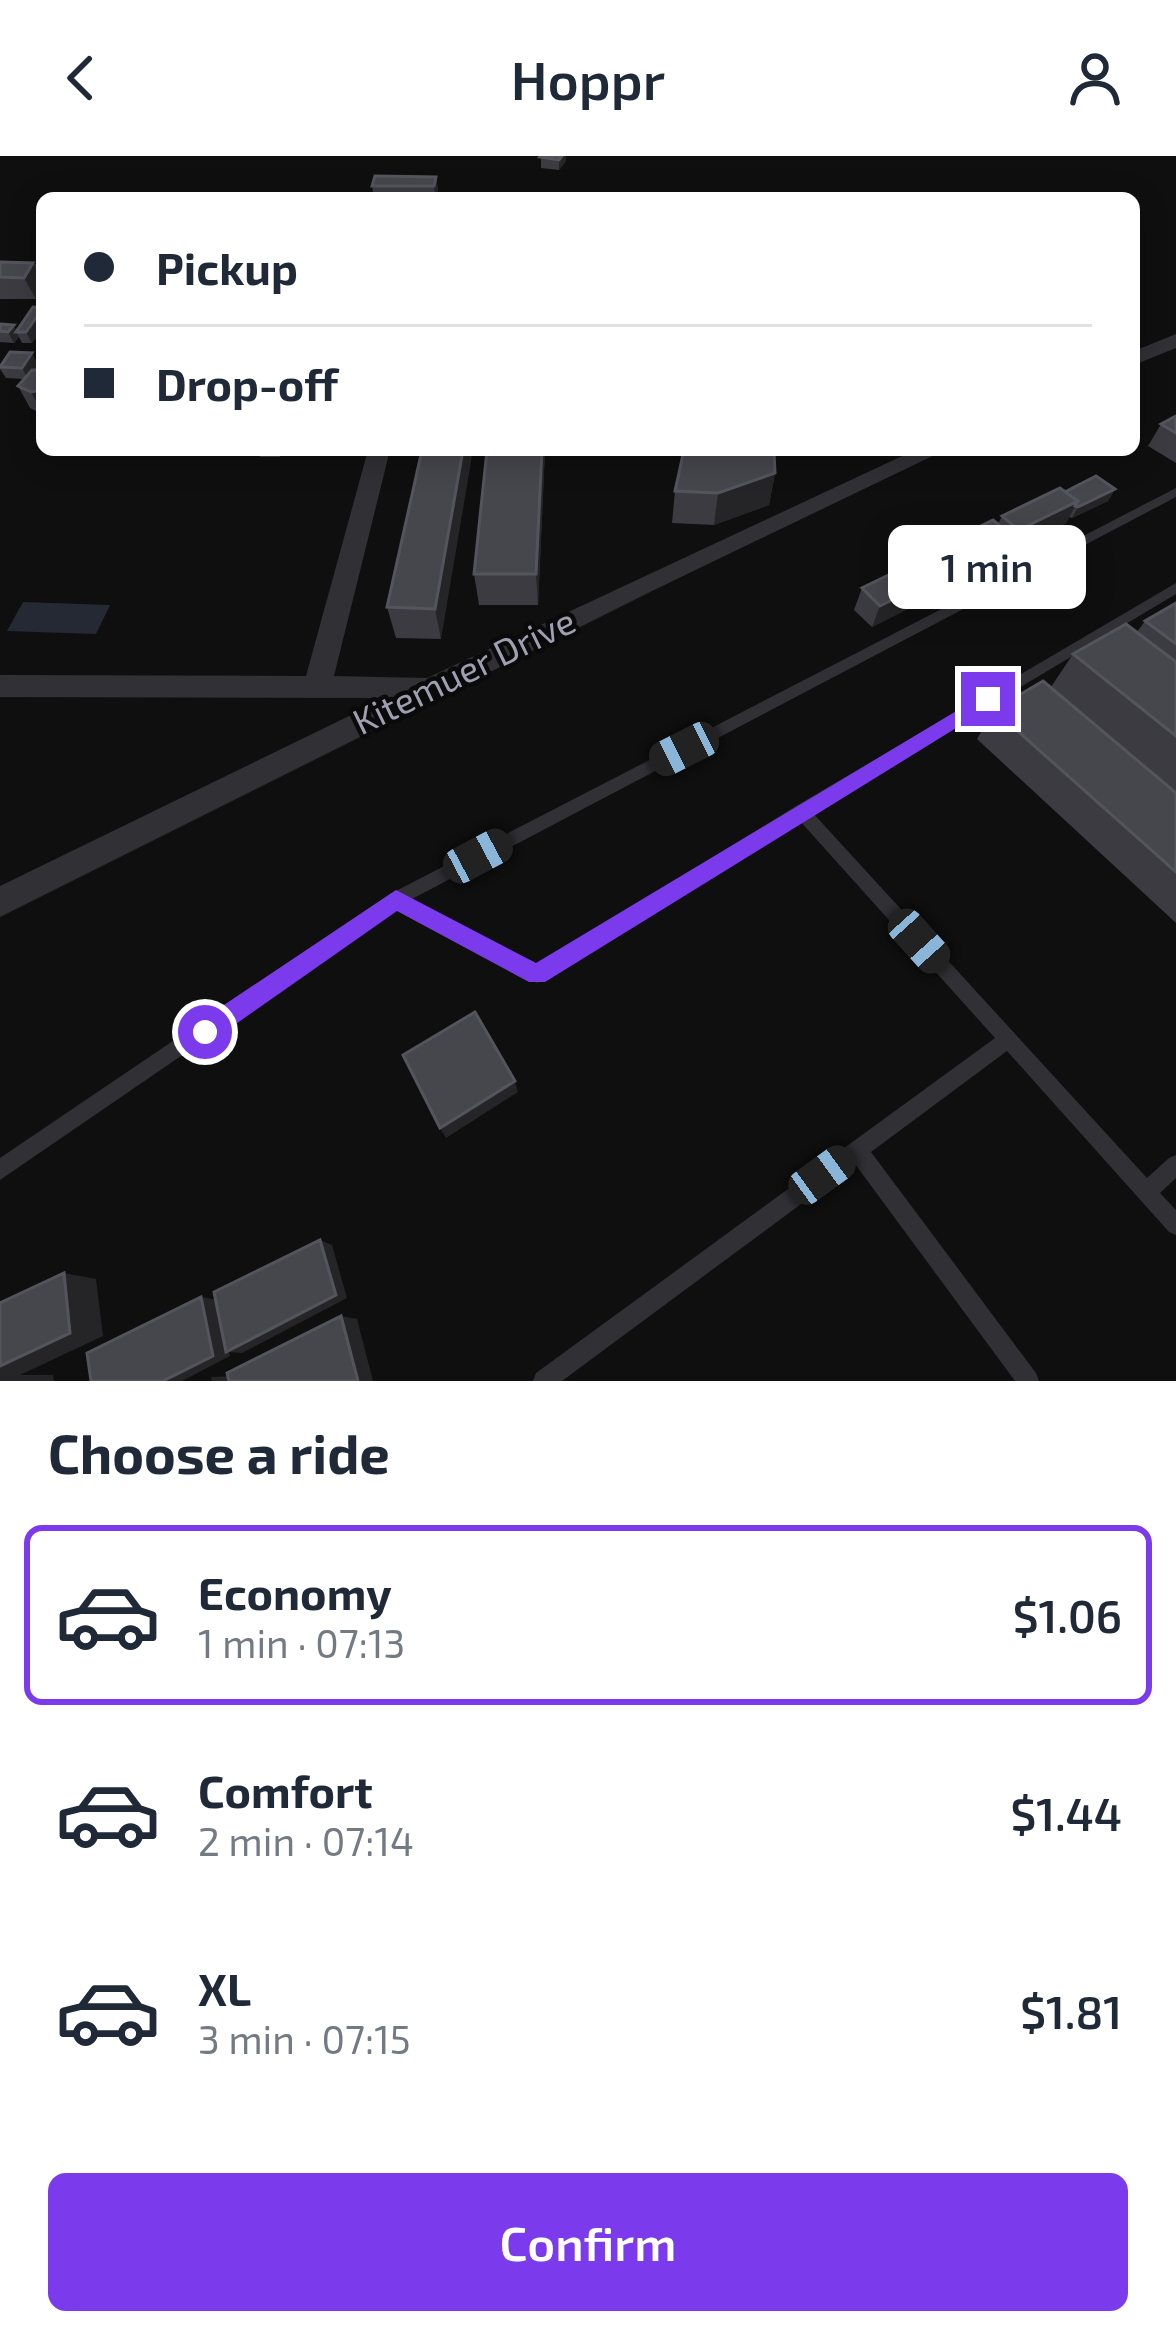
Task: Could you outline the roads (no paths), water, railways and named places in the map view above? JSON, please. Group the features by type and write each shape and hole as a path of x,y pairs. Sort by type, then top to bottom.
{"street":[{"path":"0,270 36,270"},
{"path":"1140,355 1176,340"},
{"path":"316,688 377,456"},
{"name":"Kitemuer Drive","path":"0,902 431,686 921,456"},
{"path":"0,686 431,686"}],"lane":[{"path":"0,1170 396,899 1176,492"},
{"path":"396,899 537,975 1176,588"},
{"path":"801,811 1176,1225"},
{"path":"544,1381 1008,1039"},
{"path":"857,1150 1028,1381"},
{"path":"1146,1192 1176,1166"}]}
